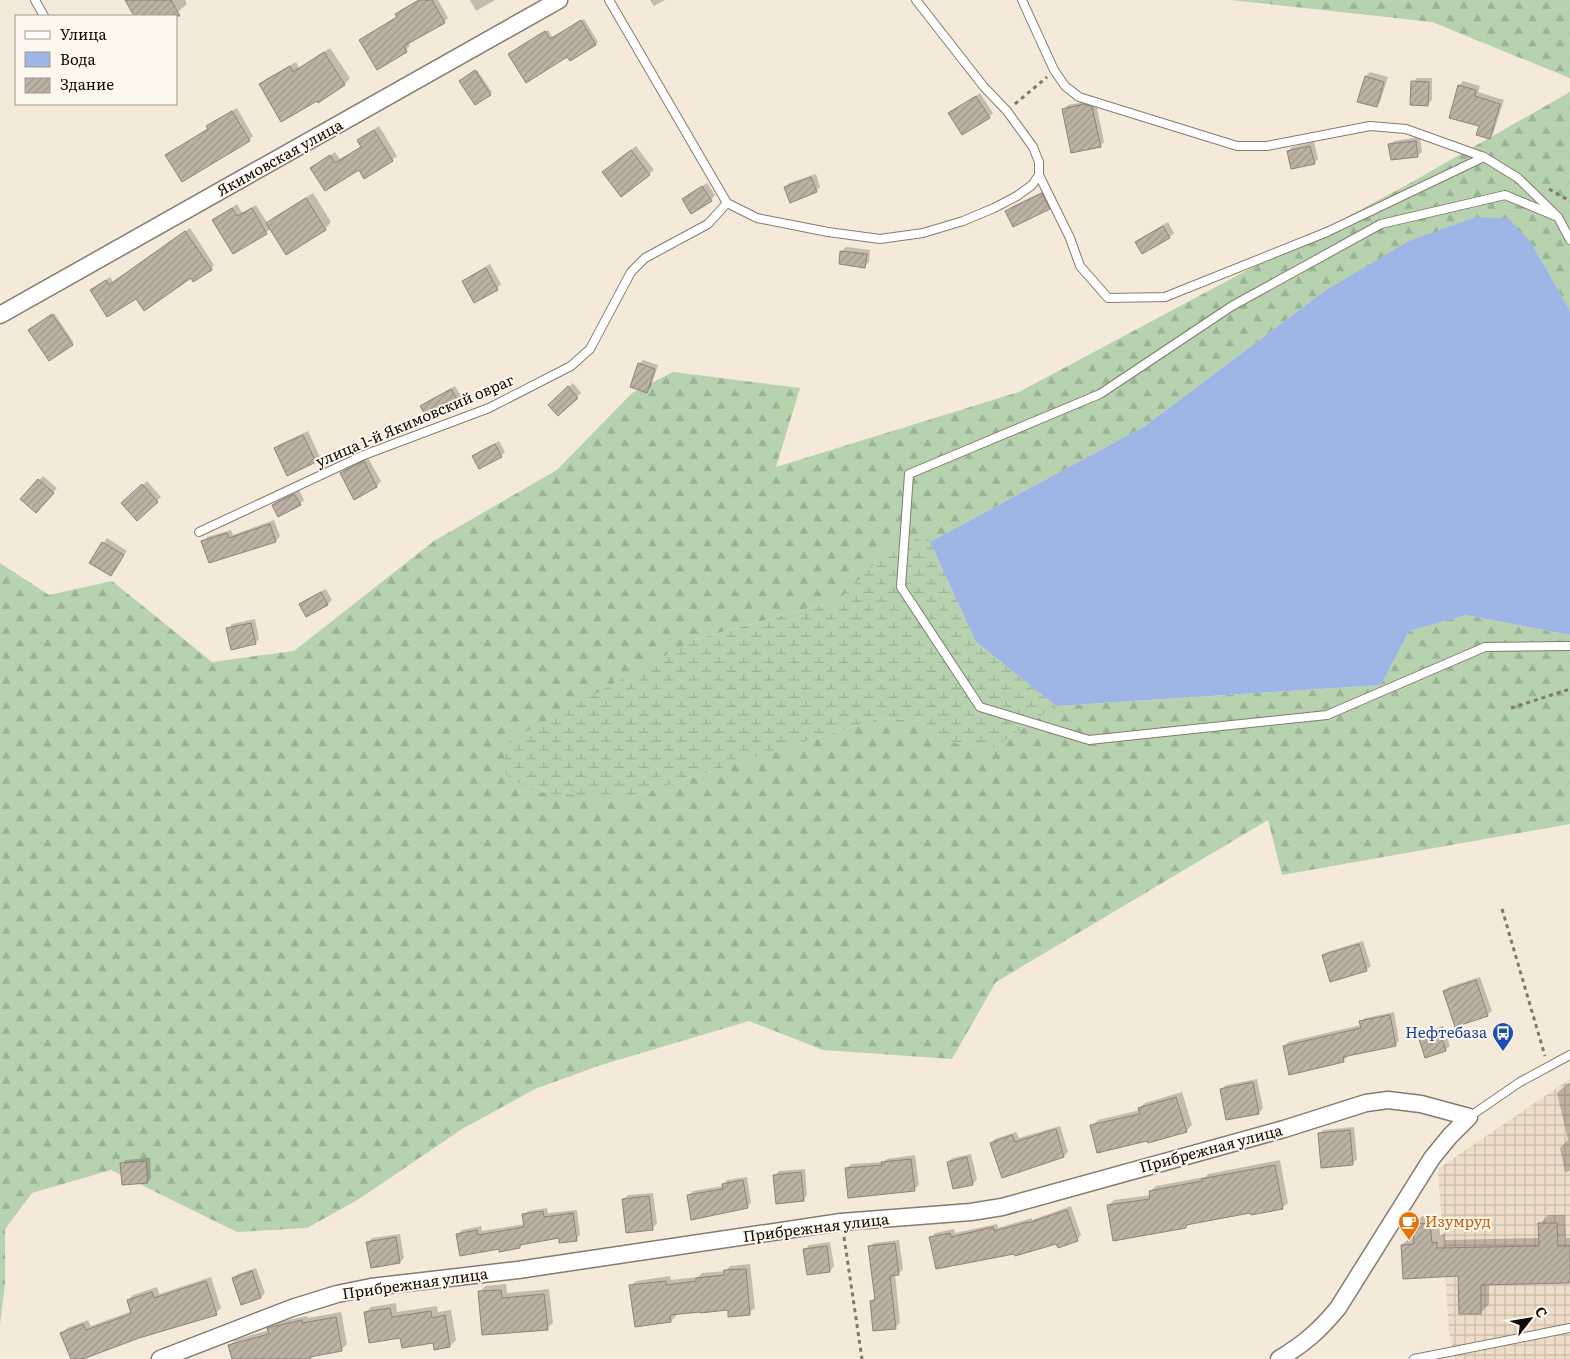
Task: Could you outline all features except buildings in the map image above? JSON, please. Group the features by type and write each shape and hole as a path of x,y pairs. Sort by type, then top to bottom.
{"street":[{"name":"Якимовская улица","path":"0,316 559,0"},
{"name":"Прибрежная улица","path":"160,1359 292,1308 345,1292 371,1287 518,1270 841,1222 970,1212 1002,1207 1284,1129 1366,1103 1388,1100 1421,1104 1469,1117"},
{"path":"1287,1358 1323,1327 1338,1308 1432,1158 1469,1117"}],"lane":[{"path":"35,0 43,15"},
{"path":"609,0 727,203 757,218 828,232 880,239 923,233 963,221 994,208 1017,196 1032,184 1039,174"},
{"path":"916,0 984,87 1008,111 1033,147 1039,162 1039,174 1070,238 1080,266 1108,298 1165,297 1327,232 1484,157"},
{"path":"1022,0 1054,70 1065,86 1079,97 1237,146 1267,146 1370,126 1406,129 1484,157 1518,178 1558,217 1570,240"},
{"path":"1558,217 1506,195 1381,224 1232,306 1100,394 909,474 901,587 980,707 1089,740 1328,715 1485,647 1570,646"},
{"name":"улица 1-й Якимовский овраг","path":"199,532 364,455 489,408 572,366 590,349 631,272 646,258 708,224 727,203"},
{"path":"1469,1117 1520,1082 1570,1055"},
{"path":"1414,1359 1570,1328"}],"path":[{"path":"1008,111 1054,70"},
{"path":"1511,708 1570,689"},
{"path":"1502,908 1548,1066"},
{"path":"841,1222 862,1359"}],"shaded area":[{"path":"1570,1079 1570,1359 1455,1359 1449,1330 1438,1169"}],"green space":[{"path":"1232,0 1570,0 1570,78 1432,22"},
{"path":"1570,92 1570,311 1532,244 1323,292 1145,426 930,542 902,537 839,600 693,640 624,799 880,718 922,721 947,742 994,748 1056,706 1381,685 1409,631 1466,615 1570,635 1570,824 1282,875 1268,820 996,982 952,1059 823,1050 749,1021 598,1066 535,1089 462,1129 359,1199 307,1228 237,1232 111,1170 32,1193 5,1229 5,1284 0,1324 0,563 49,595 112,581 212,662 294,651 434,541 557,470 632,393 673,372 800,388 776,467 1019,392 1403,187"},
{"path":"902,536 930,542 976,642 1056,706 994,748 947,742 922,721 880,718 624,799 534,792 506,775 504,744 693,640 839,600"}],"water":[{"path":"1476,217 1509,219 1532,244 1570,311 1570,635 1466,615 1409,631 1381,685 1056,706 976,642 930,542 1145,426 1323,292 1409,241"}],"place":[{"name":"Нефтебаза","path":"1503,1052"},
{"name":"Изумруд","path":"1409,1241"}]}
